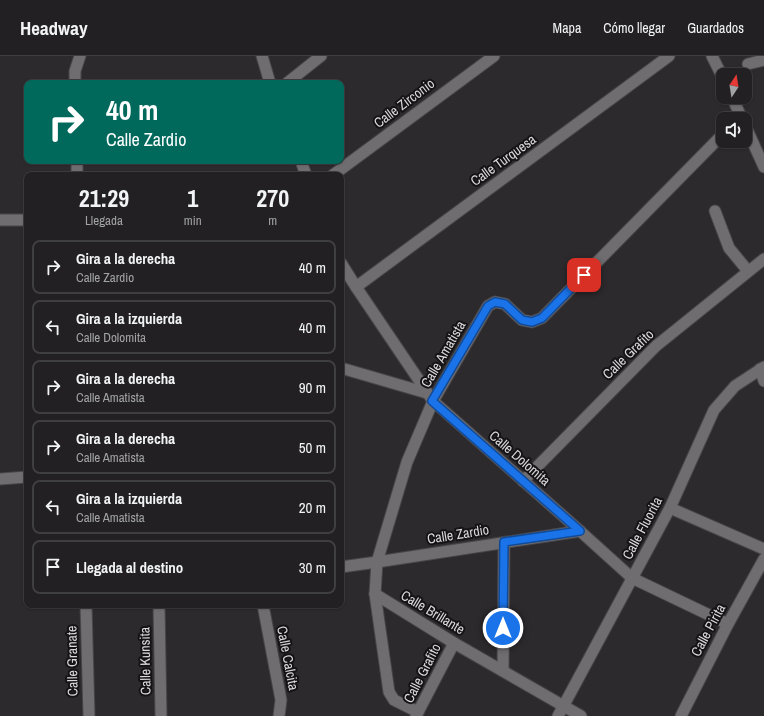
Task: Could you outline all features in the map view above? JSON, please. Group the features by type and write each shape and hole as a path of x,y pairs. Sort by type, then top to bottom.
{"street":[{"path":"76,80 75,71 80,56"},
{"path":"262,56 269,80"},
{"path":"291,80 321,56"},
{"name":"Calle Zirconio","path":"337,172 494,56"},
{"name":"Calle Turquesa","path":"356,287 669,56"},
{"path":"712,56 718,68"},
{"path":"748,64 764,60"},
{"name":"Calle Amatista","path":"417,714 394,700 389,692 374,594 377,562 407,462 430,397 488,306 495,302 505,304 522,320 532,322 542,318 716,141"},
{"path":"752,142 764,167"},
{"path":"715,211 729,248 748,272"},
{"path":"0,220 24,220"},
{"name":"Calle Grafito","path":"523,481 656,346 764,259"},
{"name":"Calle Dolomita","path":"344,269 430,397 632,578 728,624"},
{"path":"762,368 764,381"},
{"name":"Calle Fluorita","path":"558,716 670,508 714,410 736,386 762,368"},
{"path":"344,369 430,397"},
{"path":"0,479 24,478"},
{"path":"670,508 764,549"},
{"name":"Calle Zardio","path":"344,567 580,531"},
{"path":"503,671 504,542"},
{"name":"Calle Pirita","path":"681,716 728,624 764,559"},
{"name":"Calle Brillante","path":"374,594 454,643 581,716"},
{"name":"Calle Granate","path":"86,608 88,716"},
{"name":"Calle Kunsita","path":"159,608 161,716"},
{"name":"Calle Calcita","path":"264,608 281,700 279,716"},
{"name":"Calle Grafito","path":"417,714 454,643"}],"route":[{"path":"503,628 504,542 580,531 432,401 488,306 495,302 505,304 522,320 532,322 542,318 584,275"}]}
